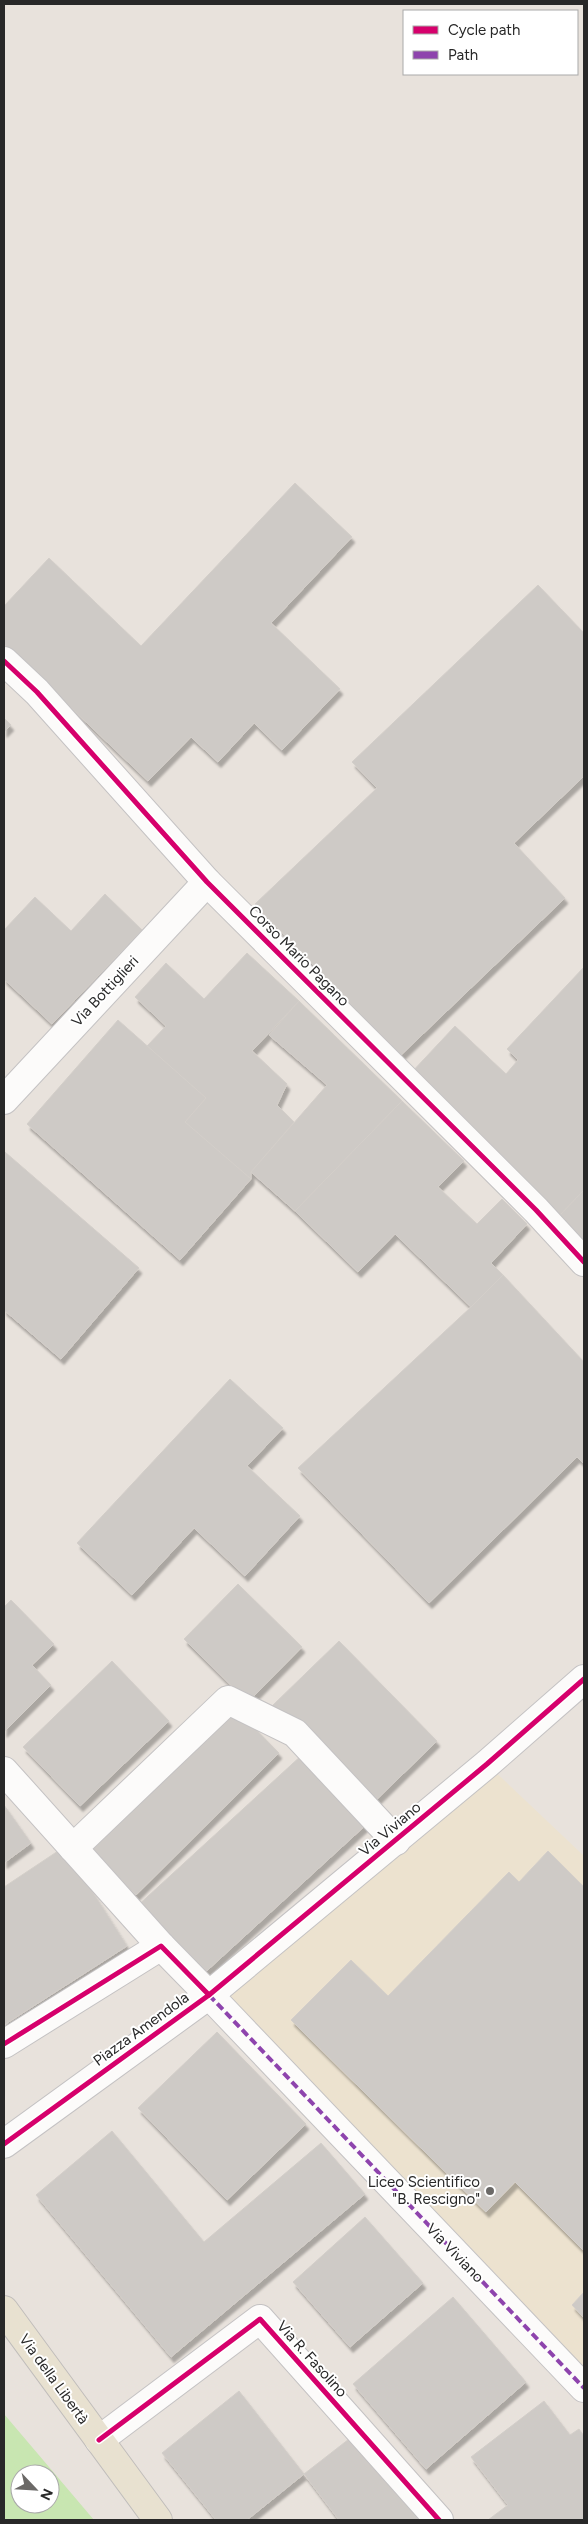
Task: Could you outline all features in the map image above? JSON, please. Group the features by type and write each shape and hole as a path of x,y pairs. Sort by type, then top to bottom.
{"main road":[{"name":"Via della Libertà","path":"4,2310 158,2520"}],"street":[{"name":"Corso Mario Pagano","path":"4,661 37,692 207,882 536,1210 584,1262"},
{"name":"Via Bottiglieri","path":"4,1100 207,882"},
{"name":"Via Viviano","path":"584,1679 396,1841 209,1995 584,2388"},
{"path":"73,1848 228,1700 295,1733 396,1841"},
{"path":"4,1771 161,1946 4,2044"},
{"name":"Piazza Amendola","path":"4,2144 209,1995 161,1946"},
{"name":"Via R. Fasolino","path":"99,2440 260,2319 439,2520"}],"shaded area":[{"name":"Liceo Scientifico \"B. Rescigno\"","path":"487,1764 584,1856 584,2388 209,1995"}],"green space":[{"path":"4,2414 46,2464 10,2464 10,2514 60,2514 60,2480 94,2520 4,2520"}],"building":[{"path":"295,483 352,537 271,623 340,689 282,750 254,723 218,762 191,737 148,781 4,644 4,606 49,558 141,646"},
{"path":"538,585 584,633 584,776 514,843 565,898 400,1056 255,904 377,788 352,762"},
{"path":"4,718 11,725 4,732"},
{"path":"105,894 142,930 52,1024 4,979 4,930 35,897 71,931"},
{"path":"247,953 299,1001 252,1051 287,1084 277,1105 294,1122 251,1172 251,1179 185,1122 206,1098 147,1046 166,1026 135,997 166,963 204,999"},
{"path":"584,967 584,1190 559,1216 410,1074 455,1026 506,1074 518,1060 507,1049"},
{"path":"299,1001 402,1101 295,1211 251,1172 327,1085 269,1035"},
{"path":"118,1020 206,1098 185,1122 251,1179 180,1260 27,1124"},
{"path":"402,1101 464,1161 438,1187 477,1224 502,1199 527,1224 491,1263 503,1275 471,1307 395,1234 358,1272 295,1211"},
{"path":"5,1152 139,1268 61,1359 4,1310"},
{"path":"584,1190 584,1241 559,1216"},
{"path":"503,1275 584,1362 584,1464 577,1457 429,1603 298,1468"},
{"path":"230,1379 283,1428 247,1466 300,1516 245,1576 194,1528 132,1595 77,1543"},
{"path":"238,1584 302,1647 248,1702 184,1639"},
{"path":"11,1600 54,1644 32,1665 51,1685 4,1732 4,1607"},
{"path":"339,1641 437,1741 370,1806 272,1706"},
{"path":"112,1661 169,1721 80,1806 23,1747"},
{"path":"233,1706 279,1753 136,1895 90,1848"},
{"path":"303,1754 367,1824 199,1978 135,1908"},
{"path":"4,1805 31,1843 4,1863"},
{"path":"64,1847 127,1946 4,2025 4,1887"},
{"path":"548,1851 584,1887 584,2012 582,2015 584,2017 584,2251 515,2182 486,2212 291,2020 351,1960 388,1996 509,1872 519,1882"},
{"path":"217,2032 306,2124 227,2200 138,2108"},
{"path":"112,2131 204,2242 321,2143 365,2194 171,2357 36,2195"},
{"path":"365,2217 423,2283 350,2347 293,2282"},
{"path":"584,2292 584,2318 572,2305"},
{"path":"453,2297 526,2382 426,2469 353,2384"},
{"path":"239,2391 304,2474 247,2520 216,2520 162,2453"},
{"path":"544,2401 570,2435 579,2429 584,2436 584,2520 488,2520 508,2505 471,2457"},
{"path":"358,2432 425,2520 339,2520 304,2474"}],"marked path":[{"path":"209,1995 584,2388"}],"cycle path":[{"path":"4,661 37,692 207,882 536,1210 584,1262"},
{"path":"209,1995 487,1764 584,1679"},
{"path":"4,2044 161,1946 209,1995 4,2144"},
{"path":"99,2440 260,2319 439,2520"}],"place":[{"name":"Liceo Scientifico \"B. Rescigno\"","path":"490,2191"}]}
